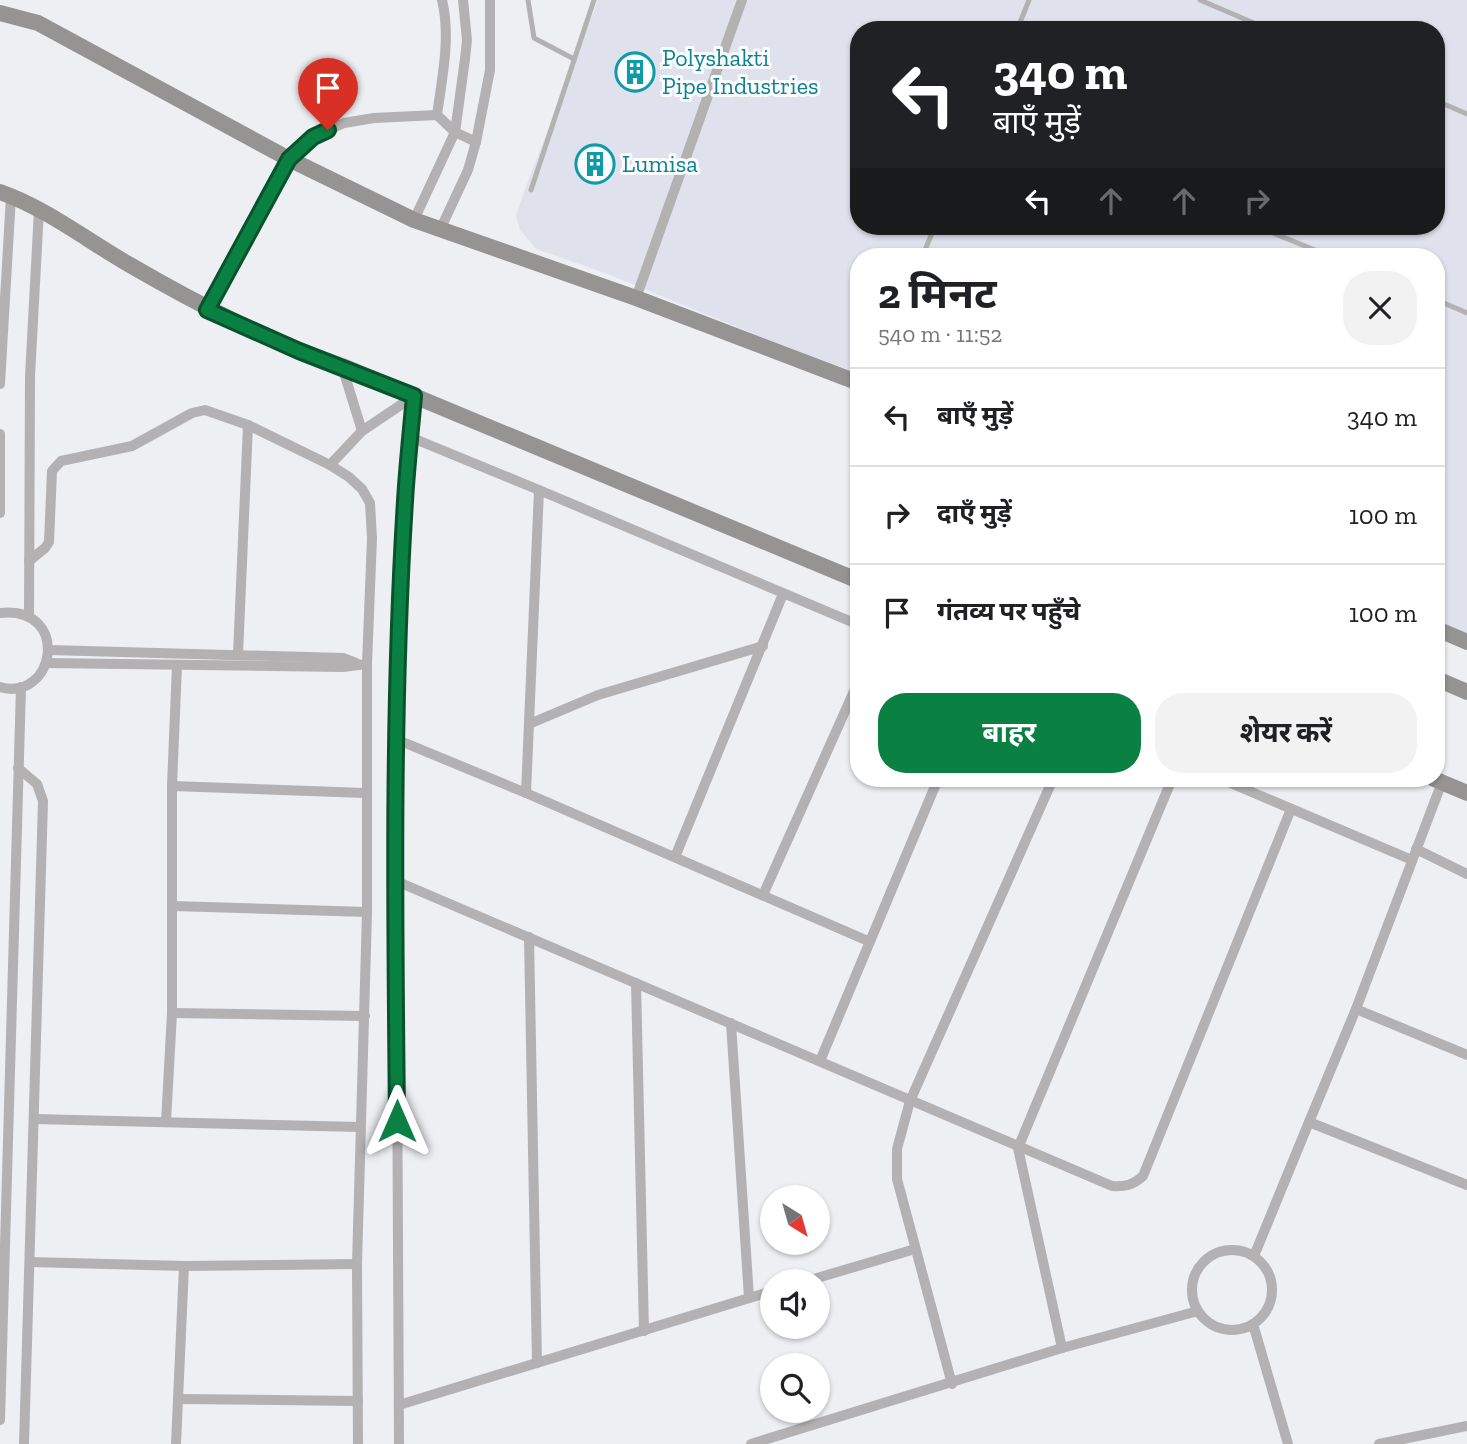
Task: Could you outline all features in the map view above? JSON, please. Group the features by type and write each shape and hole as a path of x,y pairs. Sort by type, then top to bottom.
{"main road":[{"path":"0,13 38,23 289,159 414,219 636,298 850,380"},
{"path":"6,194 39,210 207,310 289,347 342,366 850,577"},
{"path":"1445,632 1467,642"},
{"path":"1445,682 1467,692"},
{"path":"1445,783 1467,793"}],"street":[{"path":"436,114 444,74 445,20 442,0"},
{"path":"414,219 455,132 466,50 463,0"},
{"path":"440,230 468,170 475,142 490,70 490,0"},
{"path":"636,298 742,0"},
{"path":"207,310 289,159 313,137 344,123 436,114 455,132 475,142"},
{"path":"0,384 6,194"},
{"path":"29,616 30,376 39,210"},
{"path":"342,366 362,431"},
{"path":"330,465 362,431 414,396"},
{"path":"400,1444 396,881 405,502 414,396"},
{"path":"29,561 49,542 52,471 61,461 132,446 192,413 205,411 247,425 330,465 362,489 370,503 372,538 362,664 367,912 357,1264 358,1444"},
{"path":"238,654 247,425"},
{"path":"0,434 0,513"},
{"path":"410,437 850,621"},
{"path":"526,793 539,490"},
{"path":"675,857 783,594"},
{"path":"0,613 15,612 29,616 41,626 48,639 49,650 44,669 35,680 21,687 0,687"},
{"path":"529,723 598,695 763,646"},
{"path":"49,650 343,658 362,664"},
{"path":"46,663 343,667 362,664"},
{"path":"166,1122 172,1013 172,786 177,665"},
{"path":"0,1420 21,687"},
{"path":"763,895 850,700"},
{"path":"398,740 868,941"},
{"path":"19,768 37,784 43,801 24,1444"},
{"path":"172,786 365,793"},
{"path":"820,1061 935,787"},
{"path":"952,1384 897,1180 897,1149 910,1101 1049,787"},
{"path":"1062,1348 1018,1148 1169,787"},
{"path":"1240,787 1291,809 1467,874"},
{"path":"1254,1256 1356,1009 1414,855 1436,787"},
{"path":"396,881 1112,1186 1135,1184 1143,1177 1291,809"},
{"path":"173,906 367,912"},
{"path":"529,937 537,1363"},
{"path":"636,983 644,1331"},
{"path":"1356,1009 1467,1055"},
{"path":"172,1013 365,1016"},
{"path":"731,1024 749,1298"},
{"path":"34,1119 360,1127"},
{"path":"1309,1122 1467,1185"},
{"path":"830,1274 915,1249"},
{"path":"1224,1251 1239,1251 1254,1256 1265,1267 1272,1282 1271,1298 1265,1313 1253,1324 1238,1330 1223,1329 1208,1322 1198,1311 1193,1297 1193,1281 1199,1268 1210,1257 1224,1251"},
{"path":"30,1262 184,1266 357,1264"},
{"path":"176,1444 184,1266"},
{"path":"399,1405 760,1295"},
{"path":"751,1444 780,1440 1062,1348 1198,1311"},
{"path":"1253,1324 1288,1444"},
{"path":"177,1399 358,1401"},
{"path":"1379,1444 1467,1426"}],"lane":[{"path":"528,0 534,38 574,59"},
{"path":"531,190 594,0"},
{"path":"1021,21 1029,0"},
{"path":"1200,0 1249,21"},
{"path":"1445,104 1467,114"},
{"path":"1278,235 1310,248"},
{"path":"1445,303 1467,313"}],"shaded area":[{"path":"598,0 1467,0 1467,636 1445,627 1445,248 850,248 850,373 605,273 536,249 520,230 516,216"}],"place":[{"name":"Polyshakti Pipe Industries","path":"635,72"},
{"name":"Lumisa","path":"595,164"}],"route":[{"path":"328,130 313,137 289,159 207,310 299,351 414,396 405,502 399,678 396,842 397,1121"}]}
